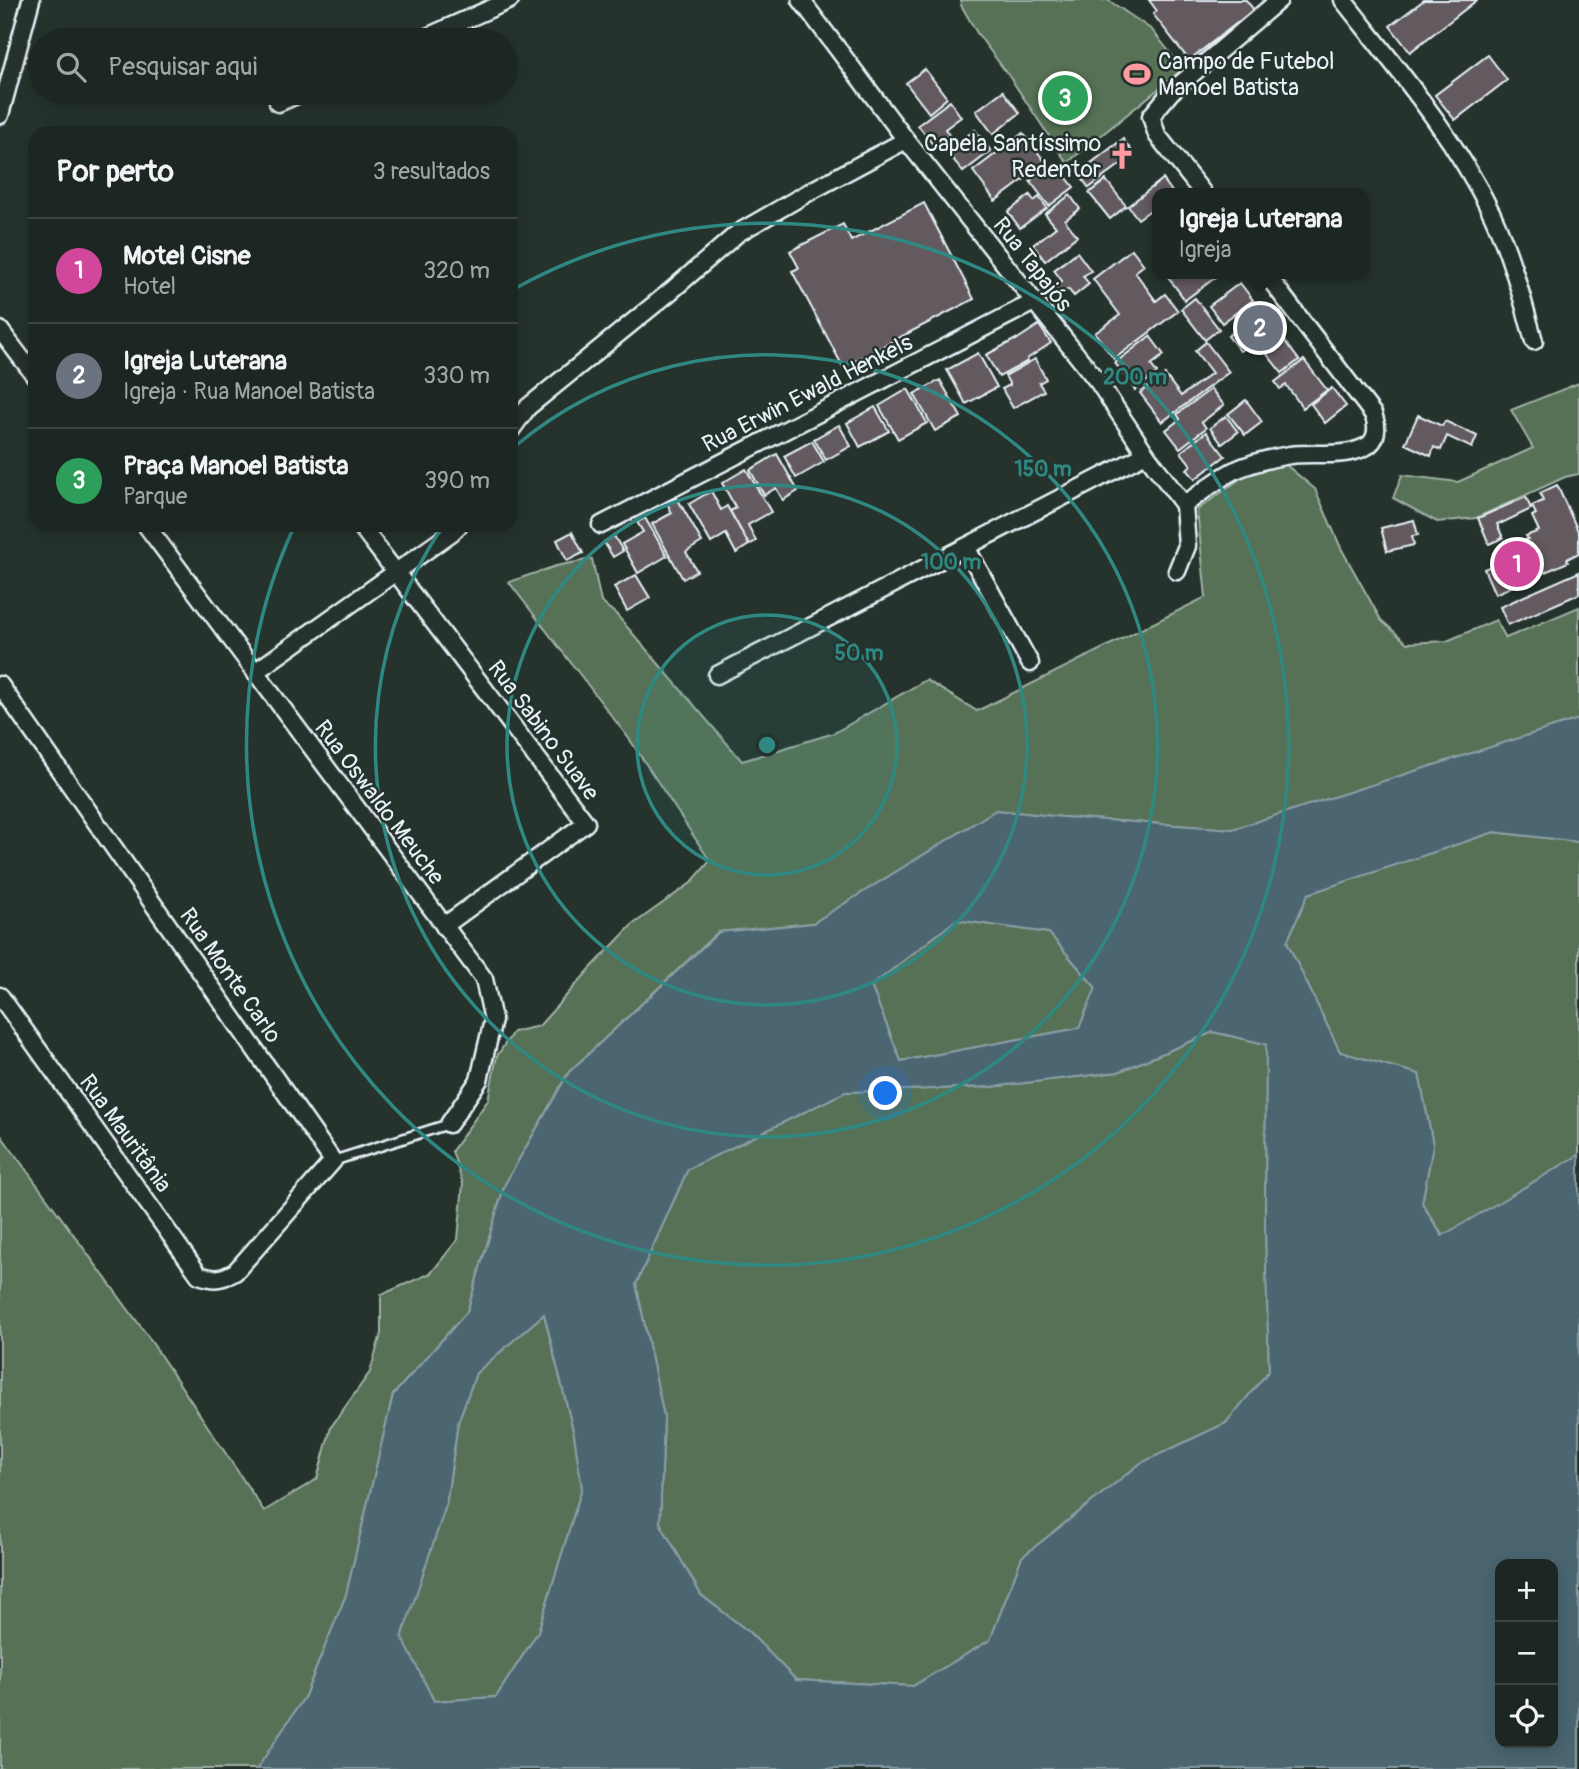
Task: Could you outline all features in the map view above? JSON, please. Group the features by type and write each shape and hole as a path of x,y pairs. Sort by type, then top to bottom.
{"street":[{"path":"0,115 31,0"},
{"path":"447,28 510,0"},
{"name":"Rua Tapajós","path":"801,0 906,140 1098,383 1184,505"},
{"path":"1199,188 1157,135 1151,116 1171,92 1279,0"},
{"path":"1343,0 1430,110 1466,165 1493,217 1516,279 1534,341"},
{"path":"518,421 528,407 738,233 906,140"},
{"path":"1177,571 1187,546 1184,505 1232,472 1261,461 1291,455 1347,452 1368,446 1376,437 1377,424 1373,414 1270,279"},
{"name":"Rua Erwin Ewald Henkels","path":"601,525 1034,302"},
{"path":"0,330 28,367"},
{"path":"717,675 1146,454"},
{"name":"Rua Oswaldo Meuche","path":"151,532 484,979 493,1020 479,1080 449,1125"},
{"name":"Rua Sabino Suave","path":"365,532 586,823 444,926"},
{"path":"255,672 452,532"},
{"path":"966,547 1030,663"},
{"name":"Rua Monte Carlo","path":"0,685 333,1161"},
{"name":"Rua Mauritânia","path":"0,996 199,1275 213,1279 235,1272 333,1161"}],"lane":[{"path":"333,1161 449,1125"}],"green space":[{"path":"961,0 1108,0 1152,30 1183,69 1067,163 977,33 961,5"},
{"path":"1579,383 1579,474 1565,477 1476,518 1437,522 1393,498 1402,475 1458,482 1533,448 1511,410"},
{"path":"1285,464 1315,489 1341,548 1381,620 1407,643 1447,641 1496,620 1506,638 1579,607 1579,719 1233,829 996,810 813,923 718,932 569,1072 505,1184 467,1312 393,1395 346,1595 305,1696 257,1769 0,1769 0,1134 147,1335 264,1511 317,1479 331,1427 370,1372 381,1334 381,1295 431,1273 458,1239 463,1184 452,1151 488,1100 497,1056 513,1032 539,1026 632,925 691,883 710,861 630,740 509,582 556,566 592,559 601,602 616,614 742,761 834,733 926,680 977,711 1206,597 1197,510 1258,466"},
{"path":"1494,832 1579,842 1579,1155 1443,1236 1422,1203 1433,1145 1419,1074 1340,1052 1287,942 1307,894"},
{"path":"956,920 1049,933 1096,988 1079,1028 901,1061 871,986"},
{"path":"1213,1032 1266,1044 1265,1225 1269,1371 1226,1423 1141,1463 1022,1557 990,1640 913,1686 796,1680 749,1632 701,1595 660,1523 664,1417 636,1284 688,1169 845,1092 991,1087 1118,1072"},
{"path":"544,1314 574,1434 582,1488 538,1632 496,1697 434,1701 401,1637 446,1505 458,1422 476,1373"}],"water":[{"path":"1579,719 1579,842 1494,832 1308,894 1287,942 1340,1052 1419,1074 1433,1145 1422,1203 1442,1236 1579,1155 1579,1769 257,1769 305,1696 346,1595 393,1395 467,1312 505,1184 569,1072 719,932 813,923 996,810 1233,829","holes":["956,920 1049,933 1096,988 1079,1028 901,1061 871,986","1213,1032 1266,1044 1265,1225 1269,1371 1226,1423 1141,1463 1022,1557 990,1640 913,1686 796,1680 749,1632 701,1595 660,1523 664,1417 636,1284 688,1169 845,1092 991,1087 1118,1072","544,1314 574,1434 582,1488 538,1632 496,1697 434,1701 402,1637 446,1505 458,1422 476,1373"]}],"building":[{"path":"1149,0 1246,0 1254,10 1189,60 1153,14 1157,11"},
{"path":"1424,0 1477,0 1410,52 1390,26"},
{"path":"1488,55 1507,80 1455,120 1435,95"},
{"path":"925,69 947,98 929,113 906,83"},
{"path":"1003,91 1020,113 993,134 976,111"},
{"path":"950,101 961,117 945,129 949,135 934,146 918,125"},
{"path":"975,130 991,151 963,172 947,151"},
{"path":"1023,133 1046,163 995,201 973,171"},
{"path":"1123,139 1134,154 1089,188 1078,173"},
{"path":"1055,163 1074,187 1049,206 1030,181"},
{"path":"1163,179 1169,188 1152,188 1152,209 1138,219 1128,206"},
{"path":"1106,180 1126,206 1110,219 1089,193"},
{"path":"1030,195 1034,201 1039,197 1047,208 1020,228 1008,212"},
{"path":"1070,195 1080,209 1065,220 1077,236 1045,261 1033,245 1056,227 1045,214"},
{"path":"924,203 974,299 843,367 792,271 799,268 790,251 843,224 851,241"},
{"path":"1132,249 1144,265 1135,272 1156,301 1165,294 1178,311 1114,359 1095,333 1120,315 1093,279"},
{"path":"1077,252 1091,271 1083,276 1089,284 1074,296 1068,289 1059,296 1053,288 1062,281 1054,270"},
{"path":"1170,279 1213,279 1185,300"},
{"path":"1240,283 1253,300 1222,323 1209,306"},
{"path":"1195,298 1219,329 1205,340 1181,309"},
{"path":"1257,314 1275,337 1262,348 1256,340 1240,351 1228,336"},
{"path":"1039,325 1051,343 1027,359 1028,361 999,377 986,355"},
{"path":"1150,336 1164,355 1151,365 1157,373 1135,390 1115,363"},
{"path":"1283,339 1299,360 1282,373 1266,353"},
{"path":"1206,342 1229,372 1162,422 1140,393 1165,375 1181,396 1212,373 1195,351"},
{"path":"978,353 997,387 966,404 947,370"},
{"path":"1035,359 1046,379 1039,383 1044,391 1013,408 1002,389 1010,385 1005,376"},
{"path":"1304,360 1327,390 1303,408 1286,385 1280,389 1275,382"},
{"path":"940,380 961,417 935,431 914,394"},
{"path":"1332,388 1346,406 1325,423 1311,404"},
{"path":"908,389 927,423 898,439 879,406"},
{"path":"1211,389 1224,405 1202,422 1206,428 1180,448 1166,430 1180,419 1177,414"},
{"path":"1246,400 1262,422 1245,435 1228,414"},
{"path":"875,407 889,431 860,447 847,423"},
{"path":"1418,415 1442,426 1445,421 1477,436 1472,448 1447,436 1441,450 1434,447 1431,456 1405,444"},
{"path":"1226,416 1238,432 1222,444 1210,428"},
{"path":"839,425 851,446 826,460 814,439"},
{"path":"1206,432 1225,456 1195,479 1187,469 1191,465 1181,452"},
{"path":"812,441 824,462 796,478 784,456"},
{"path":"777,454 798,491 783,500 776,488 764,495 750,470"},
{"path":"746,469 771,512 748,525 756,541 749,545 730,511 736,508 722,483"},
{"path":"1557,485 1579,533 1579,553 1567,559 1568,562 1495,594 1484,569 1498,563 1494,555 1539,531 1532,516 1536,514 1532,506 1543,501 1540,493"},
{"path":"711,491 721,510 727,506 749,545 736,553 726,534 711,543 689,504"},
{"path":"1526,497 1531,509 1497,524 1503,538 1489,544 1478,518"},
{"path":"677,498 702,542 686,552 697,571 683,579 652,524 672,513 667,503"},
{"path":"645,518 667,556 638,573 622,544 643,532 637,522"},
{"path":"1414,520 1418,535 1412,536 1414,545 1387,551 1381,528"},
{"path":"572,532 583,553 567,561 557,540"},
{"path":"614,536 623,551 613,557 604,542"},
{"path":"1579,572 1579,594 1508,625 1500,607"},
{"path":"636,575 650,598 627,611 614,587"}],"place":[{"name":"Campo de Futebol Manoel Batista","path":"1137,74"},
{"name":"Praça Manoel Batista","path":"1065,98"},
{"name":"Capela Santíssimo Redentor","path":"1122,156"},
{"name":"Igreja Luterana","path":"1260,328"},
{"name":"Motel Cisne","path":"1517,564"}]}
